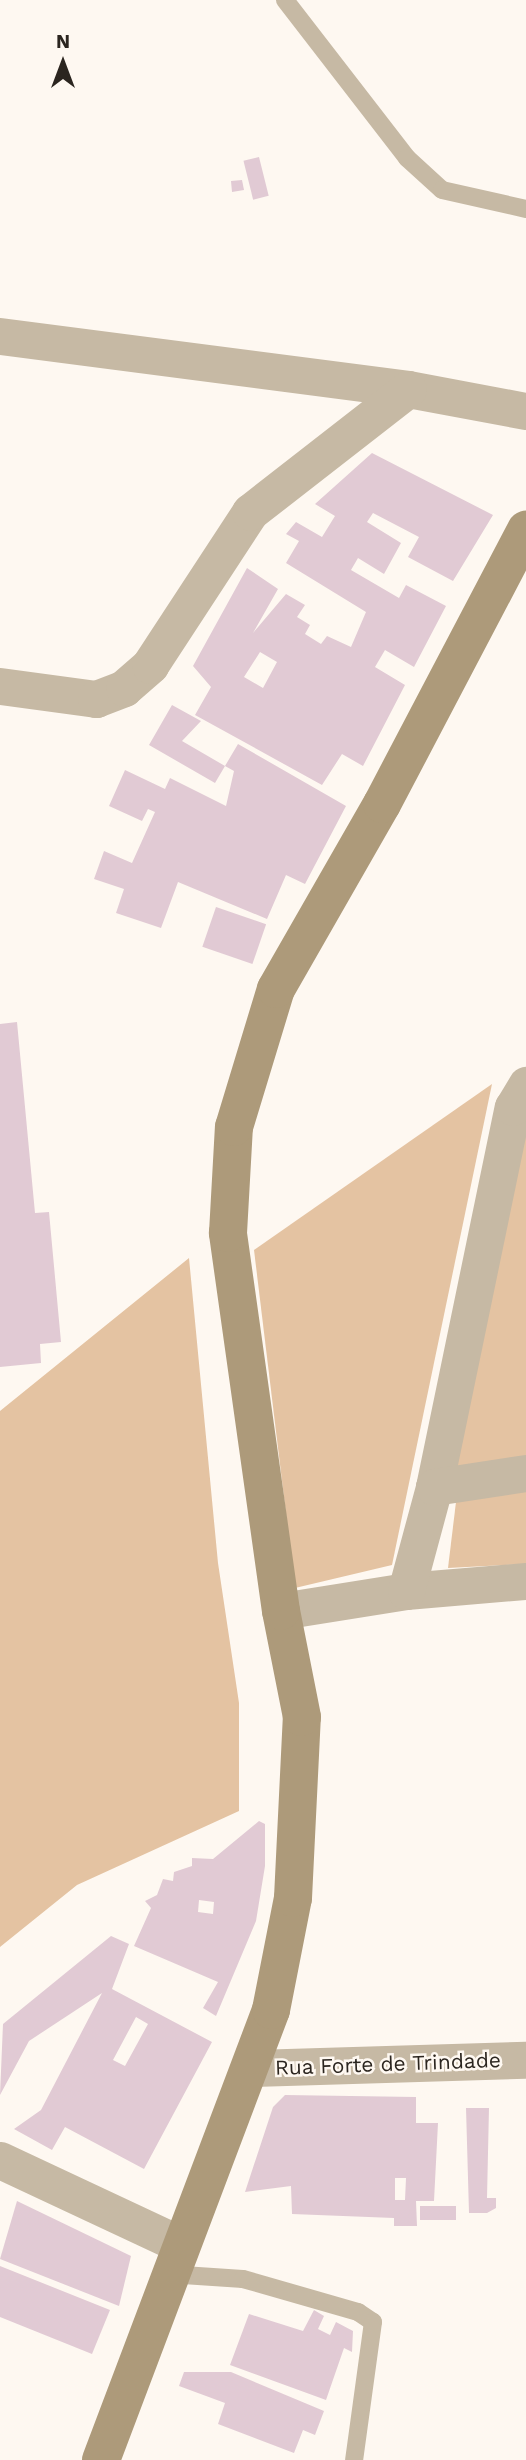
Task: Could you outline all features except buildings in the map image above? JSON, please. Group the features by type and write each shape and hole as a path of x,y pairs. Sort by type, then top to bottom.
{"main road":[{"path":"101,2460 174,2259 271,2010 301,1818 302,1717 281,1611 228,1233 234,1127 275,989 382,804 526,530"}],"street":[{"path":"0,336 408,388 526,411"},
{"path":"0,686 96,699 124,688 150,665 250,512 408,388"},
{"path":"406,1591 434,1486 513,1107 526,1086"},
{"path":"434,1486 526,1473"},
{"path":"281,1611 406,1591 526,1581"},
{"name":"Rua Forte de Trindade","path":"250,2068 526,2060"},
{"path":"0,2160 174,2259"}],"lane":[{"path":"285,0 407,158 442,190 526,209"},
{"path":"174,2259 358,2312 373,2322 354,2460"}],"shaded area":[{"path":"492,1084 392,1565 295,1588 254,1250"},
{"path":"526,1111 526,1459 456,1468"},
{"path":"189,1258 218,1563 239,1703 239,1811 77,1885 0,1947 0,1411"},
{"path":"526,1490 526,1564 448,1568 456,1502"}]}
